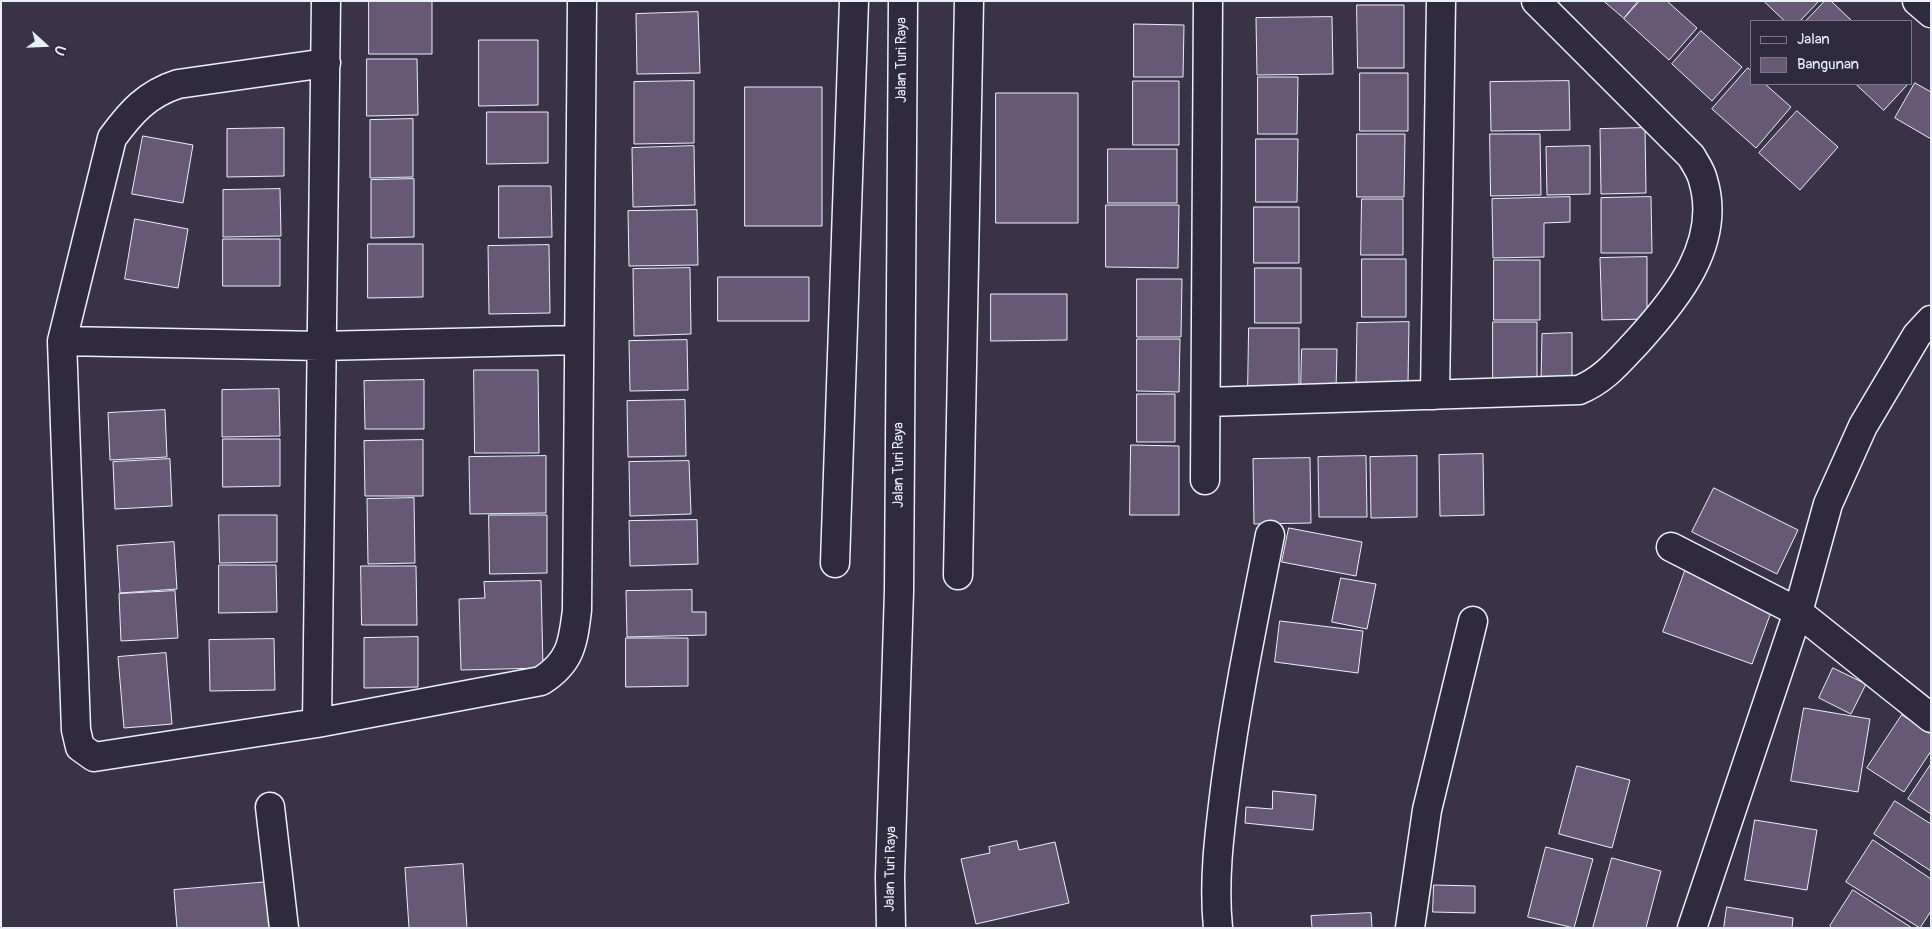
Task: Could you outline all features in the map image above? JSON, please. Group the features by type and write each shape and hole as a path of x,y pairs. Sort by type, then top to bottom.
{"street":[{"path":"317,723 320,346 326,1"},
{"path":"326,63 178,84 162,89 130,112 112,138 62,341 76,730 80,747 89,756 103,758 317,723 542,681 554,673 565,661 573,641 577,610 582,1"},
{"path":"835,563 854,1"},
{"name":"Jalan Turi Raya","path":"890,928 898,591 903,1"},
{"path":"958,574 969,1"},
{"path":"1205,480 1207,402 1208,1"},
{"path":"1435,395 1441,1"},
{"path":"1207,402 1579,390 1593,385 1604,377 1654,323 1677,293 1698,258 1707,226 1706,193 1702,178 1691,156 1536,1"},
{"path":"1917,1 1931,12"},
{"path":"1692,928 1798,612 1828,504 1863,426 1917,335 1931,320"},
{"path":"62,341 320,346 578,340"},
{"path":"1218,928 1216,910 1220,828 1232,733 1270,535"},
{"path":"1671,547 1798,612 1931,718"},
{"path":"1410,928 1427,810 1473,620"},
{"path":"270,807 284,928"}],"building":[{"path":"369,1 432,1 432,54 369,54"},
{"path":"1604,1 1638,1 1624,18"},
{"path":"1640,1 1667,1 1697,28 1669,60 1624,19"},
{"path":"1764,1 1819,1 1801,20 1784,20"},
{"path":"1825,1 1831,1 1851,20 1807,20"},
{"path":"1357,5 1404,5 1404,68 1358,68"},
{"path":"698,12 700,73 637,74 636,14"},
{"path":"1332,17 1333,74 1257,75 1256,18"},
{"path":"1134,24 1184,25 1183,77 1134,77"},
{"path":"1701,31 1742,67 1712,101 1672,64"},
{"path":"479,40 538,40 538,105 479,106"},
{"path":"367,59 417,59 418,115 367,116"},
{"path":"1748,68 1750,70 1750,85 1766,85 1791,107 1756,148 1712,109"},
{"path":"1360,73 1408,73 1408,131 1360,131"},
{"path":"1258,77 1298,77 1297,134 1258,134"},
{"path":"694,81 694,143 634,144 634,82"},
{"path":"1133,81 1179,81 1179,145 1133,145"},
{"path":"1569,81 1570,130 1491,131 1490,82"},
{"path":"1915,83 1931,92 1931,139 1895,118"},
{"path":"1857,85 1907,85 1884,110"},
{"path":"745,87 822,87 822,226 745,226"},
{"path":"996,93 1078,93 1078,223 996,223"},
{"path":"1797,111 1838,147 1800,190 1759,153"},
{"path":"487,112 548,112 548,163 487,164"},
{"path":"413,119 413,177 370,178 370,120"},
{"path":"284,128 284,176 227,177 227,129"},
{"path":"1645,128 1646,193 1601,194 1600,129"},
{"path":"1357,134 1405,134 1404,197 1357,197"},
{"path":"1490,134 1540,134 1541,195 1491,196"},
{"path":"143,136 193,145 183,203 132,194"},
{"path":"1256,139 1298,139 1297,202 1256,202"},
{"path":"694,146 695,205 633,207 632,148"},
{"path":"1590,146 1590,194 1547,195 1546,147"},
{"path":"1108,149 1177,149 1177,203 1108,203"},
{"path":"414,179 414,237 371,238 371,180"},
{"path":"499,186 551,186 552,237 499,238"},
{"path":"280,189 281,236 223,237 223,190"},
{"path":"1570,197 1570,222 1544,223 1544,257 1493,258 1492,199"},
{"path":"1651,197 1652,253 1601,253 1601,198"},
{"path":"1362,199 1403,199 1403,255 1361,255"},
{"path":"1106,205 1179,205 1178,268 1106,267"},
{"path":"1254,207 1299,207 1299,263 1254,263"},
{"path":"697,210 698,265 629,266 628,211"},
{"path":"135,219 188,229 178,288 125,279"},
{"path":"223,239 280,239 280,286 223,286"},
{"path":"368,244 423,244 423,297 368,298"},
{"path":"549,245 550,313 489,314 488,246"},
{"path":"1647,257 1647,319 1602,320 1600,258"},
{"path":"1362,259 1406,259 1406,317 1362,317"},
{"path":"1494,260 1540,260 1540,320 1494,320"},
{"path":"690,268 691,334 634,336 633,269"},
{"path":"1255,268 1301,268 1301,323 1255,323"},
{"path":"718,277 809,277 809,321 718,321"},
{"path":"1137,279 1182,279 1181,337 1137,337"},
{"path":"991,294 1067,294 1067,340 991,341"},
{"path":"1409,322 1408,383 1356,383 1357,323"},
{"path":"1493,322 1537,322 1537,383 1493,383"},
{"path":"1249,328 1299,328 1299,391 1248,391"},
{"path":"1572,333 1572,381 1541,381 1542,334"},
{"path":"1137,339 1180,339 1179,392 1137,391"},
{"path":"687,340 688,390 630,391 629,341"},
{"path":"1302,349 1337,349 1336,390 1301,390"},
{"path":"474,370 538,370 539,453 475,453"},
{"path":"424,380 424,429 365,429 364,381"},
{"path":"279,389 280,436 222,437 222,390"},
{"path":"1137,394 1175,394 1175,442 1137,442"},
{"path":"685,400 686,456 628,457 627,401"},
{"path":"165,410 167,457 110,460 108,413"},
{"path":"223,439 280,439 280,486 223,487"},
{"path":"423,440 423,496 365,496 364,441"},
{"path":"1131,445 1179,446 1179,515 1130,515"},
{"path":"1483,454 1484,515 1440,516 1439,455"},
{"path":"546,456 546,513 470,514 469,457"},
{"path":"1366,456 1367,517 1319,517 1318,457"},
{"path":"1417,456 1417,517 1371,518 1370,457"},
{"path":"1310,458 1311,523 1254,524 1253,459"},
{"path":"170,459 172,506 115,509 113,462"},
{"path":"689,461 691,514 630,516 629,462"},
{"path":"1714,488 1798,530 1777,574 1692,532"},
{"path":"414,498 415,563 368,564 367,499"},
{"path":"219,515 277,515 277,562 220,563"},
{"path":"489,515 547,515 547,573 490,574"},
{"path":"697,520 698,564 630,566 629,521"},
{"path":"1289,528 1362,542 1356,576 1282,562"},
{"path":"174,542 177,589 120,593 117,546"},
{"path":"219,565 276,565 277,612 219,613"},
{"path":"361,566 416,566 417,625 362,625"},
{"path":"1685,571 1774,604 1752,664 1663,632"},
{"path":"1341,578 1376,584 1367,629 1332,622"},
{"path":"541,581 543,668 461,670 459,599 485,598 484,582"},
{"path":"692,590 692,612 706,612 706,635 627,637 626,591"},
{"path":"175,591 178,638 121,641 119,594"},
{"path":"1280,621 1363,631 1358,673 1275,662"},
{"path":"418,637 418,687 364,688 364,638"},
{"path":"626,638 688,638 688,686 626,687"},
{"path":"274,639 275,690 210,691 209,640"},
{"path":"166,653 172,724 124,728 118,657"},
{"path":"1833,668 1866,684 1851,714 1819,698"},
{"path":"1804,708 1870,719 1858,792 1791,781"},
{"path":"1902,715 1931,734 1931,751 1904,792 1867,768"},
{"path":"1931,764 1931,814 1908,799"},
{"path":"1577,766 1630,780 1612,848 1559,834"},
{"path":"1273,791 1316,795 1313,830 1245,823 1246,807 1272,809"},
{"path":"1895,801 1931,824 1931,871 1874,834"},
{"path":"1755,820 1817,830 1807,890 1745,880"},
{"path":"1873,840 1931,879 1931,911 1920,928 1846,882"},
{"path":"1017,841 1019,850 1055,842 1069,903 976,924 961,859 990,853 989,847"},
{"path":"1546,847 1593,859 1574,928 1528,917"},
{"path":"1612,858 1661,871 1646,928 1593,928"},
{"path":"463,864 467,928 409,928 405,868"},
{"path":"269,882 273,928 177,928 174,890"},
{"path":"1434,885 1475,886 1475,913 1433,912"},
{"path":"1853,890 1912,928 1832,928 1830,926"},
{"path":"1727,907 1793,918 1792,928 1724,928"},
{"path":"1371,913 1372,928 1312,928 1311,916"}]}
